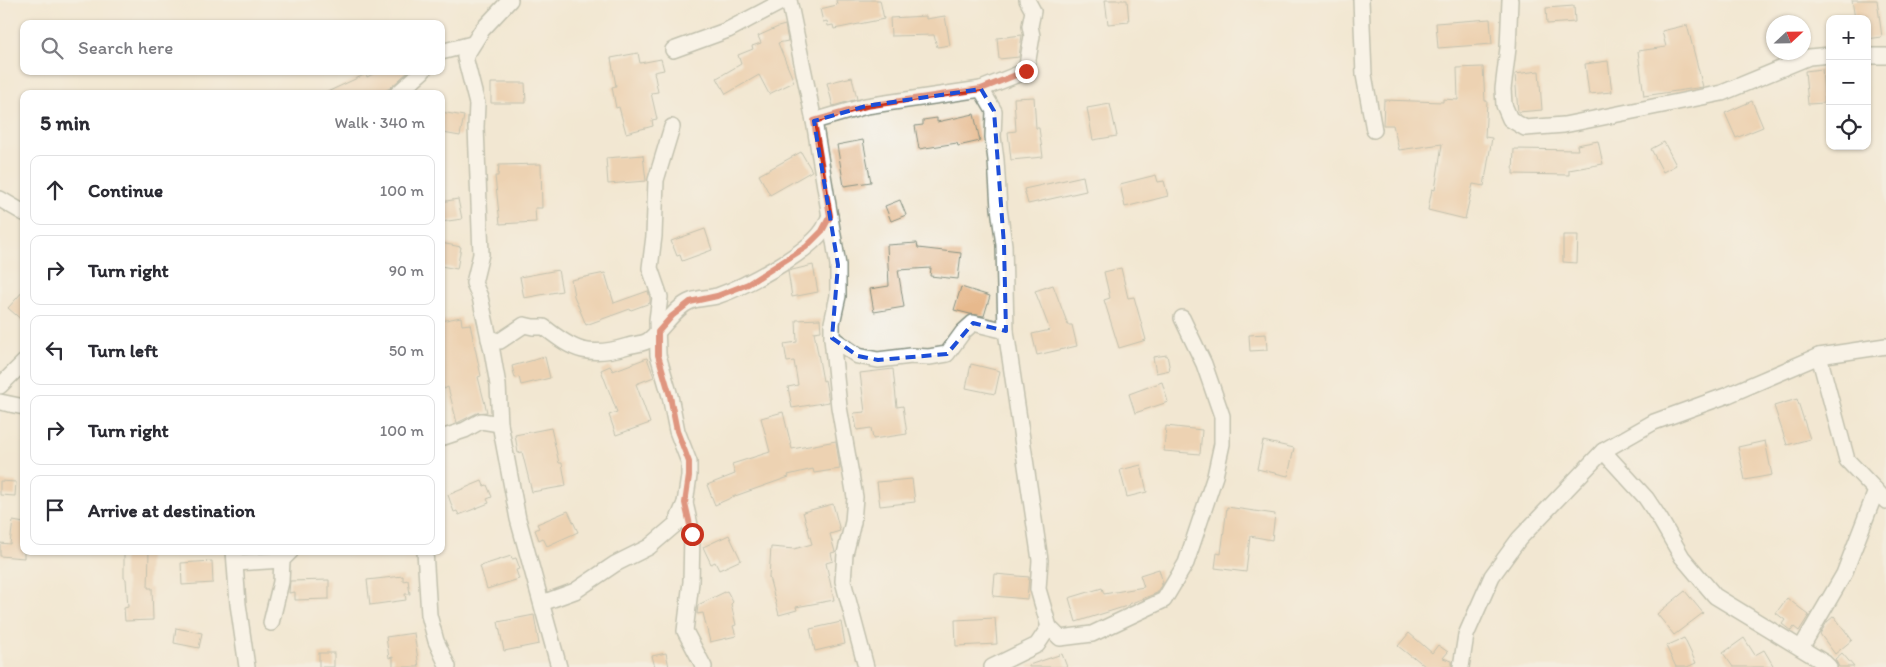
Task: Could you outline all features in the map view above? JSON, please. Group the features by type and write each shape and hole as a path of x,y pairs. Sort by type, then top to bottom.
{"street":[{"path":"510,0 482,30 465,57 477,104 476,127 481,254 474,283 480,297 498,385 500,424 518,519 559,667"},
{"path":"673,50 728,30 785,0"},
{"path":"789,0 814,121 838,265 838,296 832,323 832,338 839,407 855,497 853,522 845,554 843,581 866,667"},
{"path":"814,121 866,106 981,89 1026,71 1032,36 1030,26 1034,11 1027,0"},
{"path":"1361,0 1364,75 1374,130"},
{"path":"1510,0 1508,48 1503,89 1504,105 1510,119 1525,128 1564,125 1722,93 1809,57 1826,55"},
{"path":"445,51 472,44"},
{"path":"1871,56 1886,56"},
{"path":"402,90 418,75"},
{"path":"981,89 994,111 993,137 1004,245 1006,331 1040,560 1038,589 1049,627 1060,638 1092,634 1130,618 1164,600 1186,564 1215,476 1222,444 1222,416 1204,364 1182,318"},
{"path":"542,603 575,591 615,564 649,547 676,524 685,503 689,462 677,431 670,396 658,355 657,320 660,297 650,268 654,236 656,180 672,127"},
{"path":"0,198 20,210"},
{"path":"489,340 500,341 524,325 544,327 563,342 580,350 595,353 647,342 672,316 690,302 717,296 748,284 806,247 822,231 830,216"},
{"path":"832,338 858,356 878,360 947,354 963,332 973,323 1006,331"},
{"path":"1461,667 1466,634 1492,576 1519,539 1603,450 1654,422 1728,395 1819,356 1886,346"},
{"path":"1801,648 1844,574 1881,496 1847,460 1819,356"},
{"path":"0,386 20,366"},
{"path":"0,402 20,406"},
{"path":"445,437 465,430 481,421 500,424"},
{"path":"1603,450 1646,498 1682,557 1715,596 1825,662 1830,667"},
{"path":"685,503 692,534 685,630 704,667"},
{"path":"425,555 429,614 436,641 448,667"},
{"path":"247,667 238,604 235,557 287,556 270,623"},
{"path":"992,667 1037,645 1049,627"}],"highlighted area":[{"path":"981,89 994,111 1004,245 1006,331 973,323 947,354 878,360 858,356 832,338 838,265 814,121 866,106"}],"building":[{"path":"836,0 880,0 884,19 834,29 833,25 828,26 827,21 823,22 820,9 837,5"},
{"path":"1105,0 1127,0 1129,22 1108,24"},
{"path":"1852,0 1877,0 1882,37 1871,38 1871,15 1854,15"},
{"path":"1574,6 1575,22 1547,24 1546,8"},
{"path":"926,16 926,19 945,16 950,45 937,47 934,35 891,36 890,18"},
{"path":"1490,19 1492,44 1438,48 1436,23"},
{"path":"785,25 788,41 778,43 794,82 769,94 759,75 726,94 717,78 741,64 738,55 753,49 752,46 761,43 758,36"},
{"path":"1687,25 1703,87 1644,96 1638,51 1666,47 1662,31"},
{"path":"1022,35 1019,57 999,59 997,38"},
{"path":"638,53 640,63 661,59 664,70 654,72 658,92 651,93 657,119 652,120 653,126 626,133 619,107 616,108 612,87 616,86 611,58"},
{"path":"1608,61 1612,92 1589,94 1585,64"},
{"path":"1483,67 1485,101 1487,101 1485,137 1492,138 1484,186 1473,184 1465,219 1428,210 1432,189 1435,190 1442,144 1399,150 1393,125 1383,125 1384,100 1443,102 1443,99 1458,100 1457,68"},
{"path":"1822,69 1825,103 1808,104 1805,71"},
{"path":"1539,71 1542,110 1518,112 1515,74"},
{"path":"364,75 367,77 371,75 405,75 386,90 332,90"},
{"path":"852,77 857,99 833,106 827,83"},
{"path":"491,83 525,83 526,103 491,103"},
{"path":"1034,97 1036,128 1039,128 1043,157 1011,160 1008,132 1016,131 1014,98"},
{"path":"1752,101 1763,127 1736,138 1725,113"},
{"path":"1110,104 1117,136 1093,140 1087,108"},
{"path":"445,113 464,116 460,136 445,133"},
{"path":"974,114 980,141 958,146 957,143 919,149 915,126 923,125 923,120 937,118 937,122"},
{"path":"863,140 871,182 844,186 837,145"},
{"path":"1598,141 1603,164 1569,170 1569,175 1513,174 1514,149 1578,150 1577,145"},
{"path":"1664,142 1676,165 1663,172 1651,149"},
{"path":"801,152 812,171 770,195 759,175"},
{"path":"643,155 646,181 608,184 606,158"},
{"path":"541,164 542,208 535,208 536,222 500,224 495,176 498,176 499,165"},
{"path":"1156,175 1158,182 1164,181 1168,196 1125,207 1120,184"},
{"path":"1083,176 1086,191 1028,204 1024,189"},
{"path":"458,199 462,219 445,221 445,201"},
{"path":"900,200 906,215 891,221 885,206"},
{"path":"705,229 712,250 682,261 680,255 677,256 671,241"},
{"path":"1563,235 1578,235 1577,263 1563,262"},
{"path":"917,243 918,248 961,253 958,279 930,276 931,268 898,270 904,307 874,312 870,289 889,286 887,245"},
{"path":"445,244 461,247 457,269 445,267"},
{"path":"813,265 818,292 792,297 788,271"},
{"path":"1121,268 1128,298 1134,297 1146,340 1119,348 1104,300 1110,298 1104,272"},
{"path":"558,270 562,291 524,298 520,277"},
{"path":"605,273 614,303 648,291 650,303 586,325 574,296 571,280"},
{"path":"1053,285 1068,325 1072,325 1077,346 1037,355 1032,334 1050,330 1035,291"},
{"path":"961,287 990,296 984,316 954,310"},
{"path":"20,294 20,318 8,308"},
{"path":"461,317 462,325 470,324 481,376 478,377 487,412 477,413 457,423 448,387 445,388 445,320"},
{"path":"820,319 821,331 814,332 829,402 792,408 788,387 798,385 794,361 787,362 784,344 797,342 796,320"},
{"path":"1266,334 1267,350 1250,351 1249,335"},
{"path":"1167,355 1170,370 1156,373 1153,357"},
{"path":"545,357 550,378 521,385 519,377 515,378 512,366"},
{"path":"647,358 654,377 636,384 650,423 616,435 609,415 617,412 601,370 610,366 613,371"},
{"path":"971,364 1000,371 995,394 966,388"},
{"path":"893,369 897,407 903,406 907,434 873,439 871,428 857,430 854,413 865,412 860,373"},
{"path":"1162,382 1168,402 1135,413 1129,394"},
{"path":"1797,399 1810,439 1787,445 1774,406"},
{"path":"783,412 792,449 836,441 840,469 814,473 813,469 788,475 789,477 715,505 707,485 735,474 732,464 770,452 761,418"},
{"path":"1166,426 1202,430 1200,454 1164,451"},
{"path":"551,428 559,463 562,463 566,486 532,492 522,452 518,453 515,435"},
{"path":"1263,441 1294,448 1288,476 1257,469"},
{"path":"1765,441 1772,475 1745,480 1738,447"},
{"path":"1141,465 1147,492 1127,497 1120,470"},
{"path":"912,479 915,502 880,506 877,482"},
{"path":"0,481 16,482 15,496 0,495"},
{"path":"482,481 484,486 487,485 492,497 487,499 489,503 459,515 457,511 454,512 448,495"},
{"path":"833,504 840,531 830,534 835,552 831,553 833,561 826,563 834,600 796,607 797,610 779,615 769,577 771,547 794,549 812,544 803,512"},
{"path":"1227,507 1275,514 1272,540 1250,536 1246,572 1215,568 1217,553 1221,554"},
{"path":"568,511 578,532 547,546 543,538 539,540 535,530 539,528 537,524"},
{"path":"13,521 20,522 20,555 24,555 24,558 0,556 0,543 10,544"},
{"path":"729,535 741,560 719,570 715,562 711,564 703,547"},
{"path":"124,555 149,555 148,588 152,588 153,620 125,621 124,608 128,607 126,579 124,578"},
{"path":"511,556 512,559 516,558 520,569 516,570 519,579 487,589 480,566"},
{"path":"212,561 213,583 182,585 181,563"},
{"path":"1159,569 1163,583 1160,584 1163,584 1157,593 1130,605 1076,622 1069,598 1102,588 1104,594 1144,587 1140,575"},
{"path":"995,574 1029,577 1027,599 993,596"},
{"path":"403,576 403,581 408,580 410,594 405,594 406,600 370,605 367,580"},
{"path":"329,580 329,599 295,600 295,592 289,593 290,581"},
{"path":"727,591 733,602 731,604 736,625 733,626 736,636 710,642 703,613 697,614 698,605"},
{"path":"1685,591 1703,613 1674,635 1657,614"},
{"path":"1787,598 1809,615 1799,631 1794,627 1791,631 1782,624 1785,620 1776,613"},
{"path":"534,615 539,644 504,651 498,622"},
{"path":"1834,616 1852,640 1835,654 1820,634 1827,622"},
{"path":"995,618 997,644 956,646 955,620"},
{"path":"841,622 845,644 815,651 810,629"},
{"path":"176,628 202,633 199,648 174,643"},
{"path":"414,633 419,667 393,667 393,657 389,658 386,637"},
{"path":"1409,633 1432,653 1438,645 1448,652 1443,658 1452,661 1452,667 1426,667 1413,658 1398,646"},
{"path":"1684,638 1696,663 1687,667 1676,667 1666,646"},
{"path":"1744,638 1755,655 1764,650 1774,667 1733,667 1723,653"},
{"path":"319,653 334,653 334,667 319,667"},
{"path":"666,653 669,667 655,667 652,656"},
{"path":"1842,653 1854,667 1839,667 1835,659"},
{"path":"1062,654 1067,667 1029,667 1029,665"}],"route":[{"path":"692,534 685,503 689,462 677,431 670,396 658,355 658,332 672,316 690,302 717,296 748,284 806,247 822,231 830,216 814,121 866,106 981,89 1026,71"}]}
